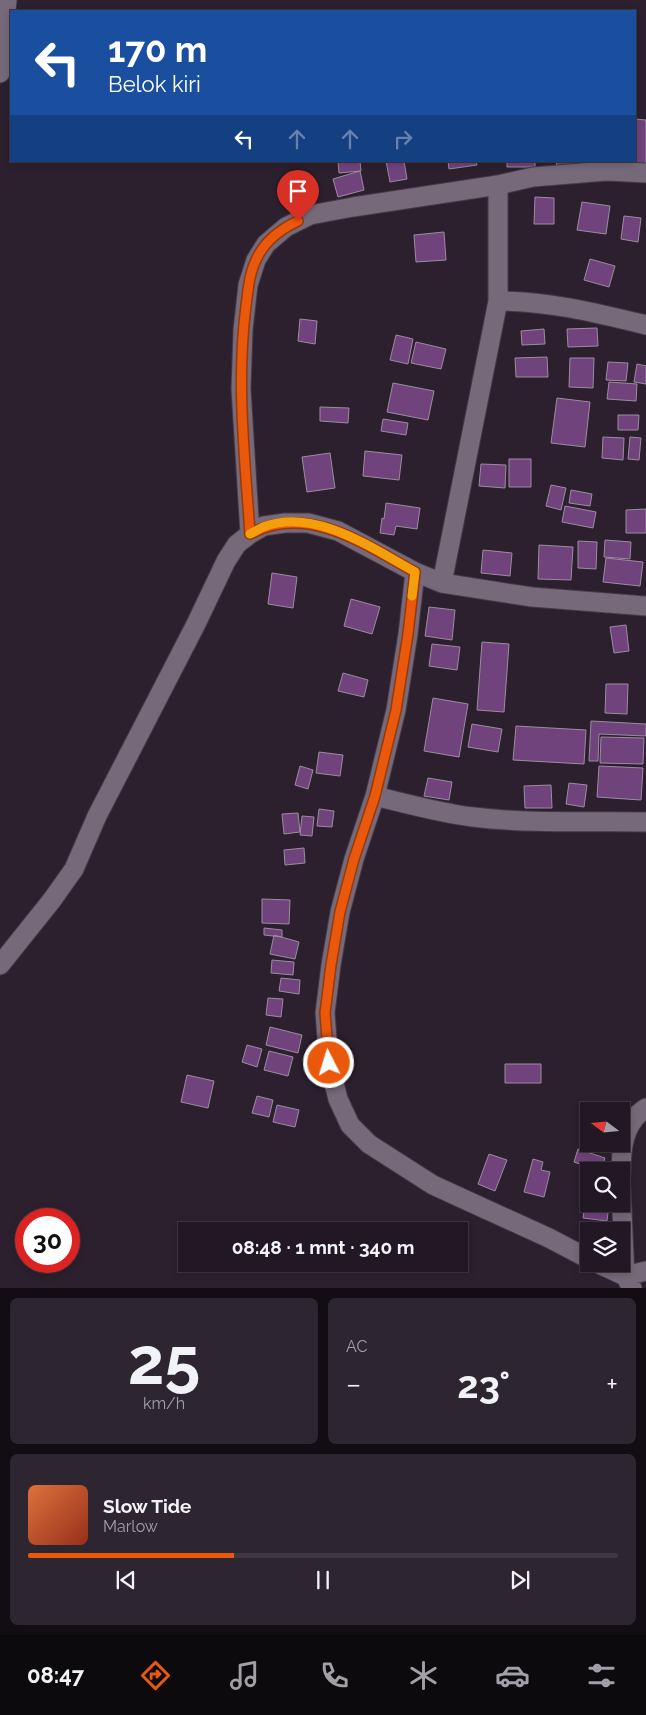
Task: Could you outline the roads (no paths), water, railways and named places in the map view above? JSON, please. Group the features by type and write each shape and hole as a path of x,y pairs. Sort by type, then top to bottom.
{"street":[{"path":"0,73 6,0"},
{"path":"250,534 241,389 243,330 248,285 256,260 266,244 286,226 310,215 498,186 533,177 607,171 646,173"},
{"path":"442,583 498,302 498,186"},
{"path":"498,302 520,301 549,304 591,311 646,325"},
{"path":"0,964 52,900 74,869 97,816 226,562 237,544 264,526 285,523 308,523 338,531 415,572 442,583 532,597 646,606"},
{"path":"415,572 408,634 396,710 375,796 354,859 340,912 325,1013 329,1063 338,1099 350,1125 369,1144 433,1185 549,1238 580,1254"},
{"path":"375,796 427,810 474,817 646,822"},
{"path":"621,1162 621,1151 627,1129 633,1119 646,1108"},
{"path":"623,1212 628,1282"},
{"path":"628,1282 646,1271"},
{"path":"612,1272 628,1282"}]}
